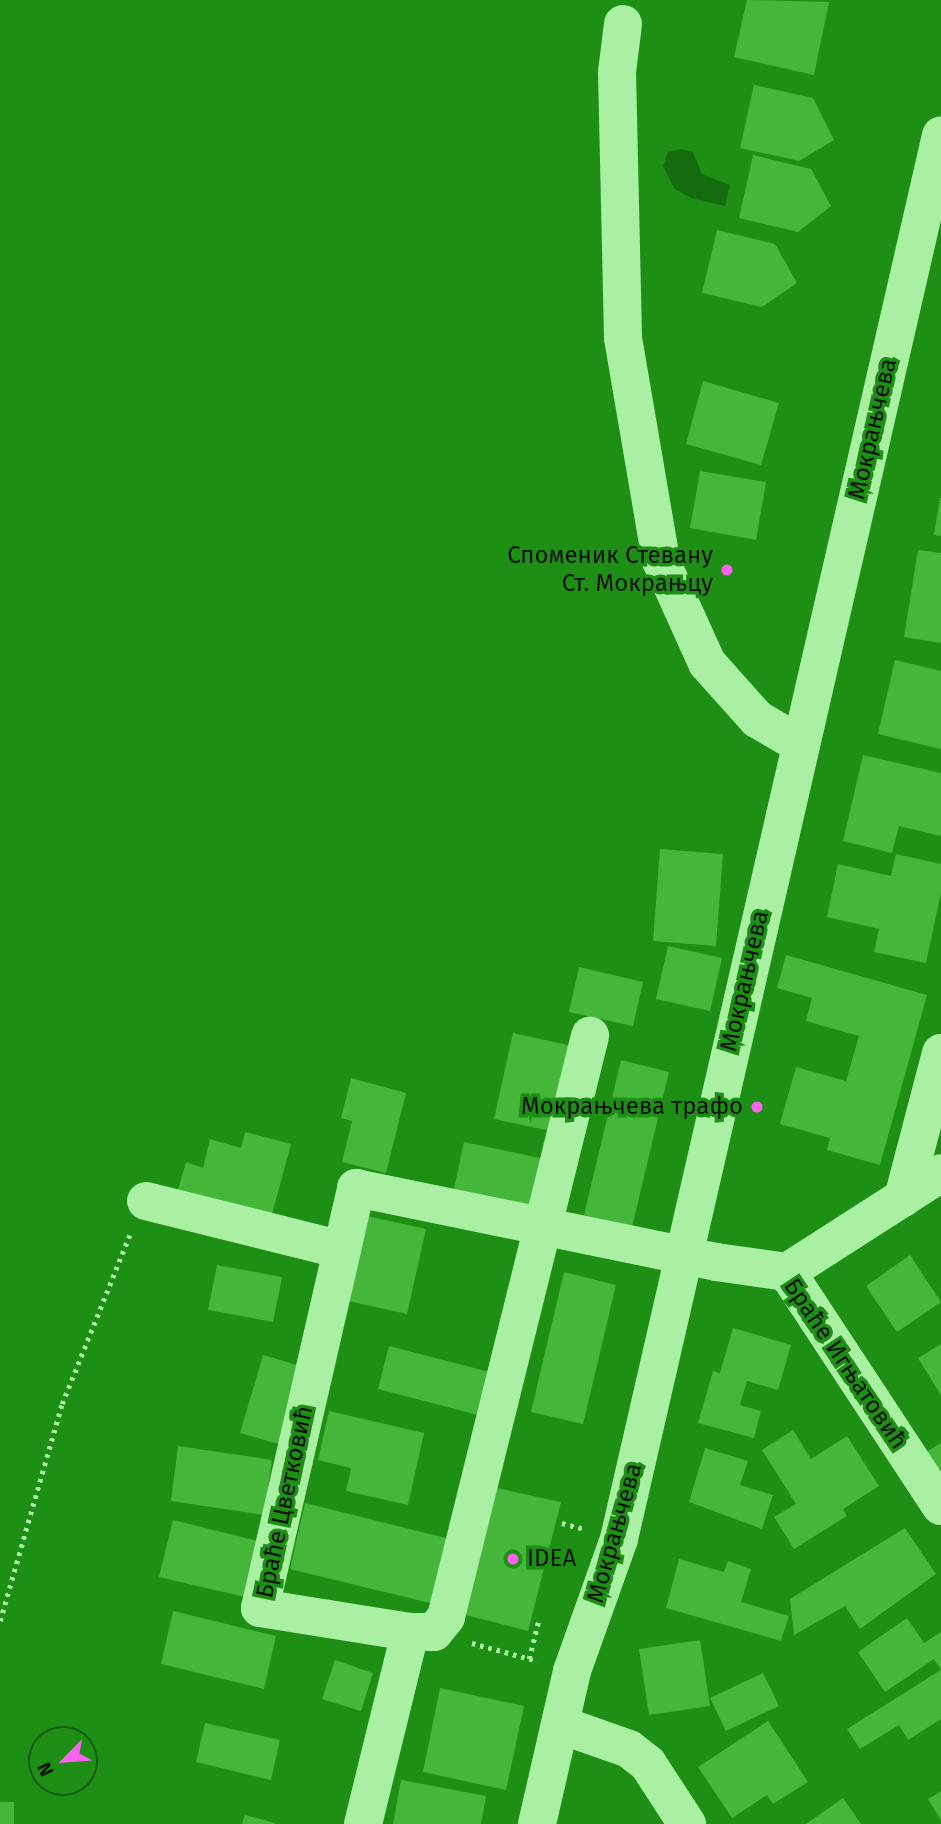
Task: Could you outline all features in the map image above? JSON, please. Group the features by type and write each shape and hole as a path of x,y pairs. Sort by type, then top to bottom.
{"street":[{"path":"623,23 617,72 623,338 661,561 707,663 757,719 800,744"},
{"name":"Мокрањчева","path":"537,1824 572,1671 619,1539 681,1255 941,135"},
{"path":"363,1824 422,1632 446,1617 590,1036"},
{"path":"903,1198 941,1053"},
{"path":"787,1272 941,1173"},
{"name":"Браће Игњатовић","path":"342,1250 356,1188 681,1255 787,1272 941,1506"},
{"path":"146,1201 342,1250"},
{"name":"Браће Цветковић","path":"342,1250 260,1608 422,1632"},
{"path":"561,1725 612,1741 648,1764 687,1824"}],"path":[{"path":"0,1621 62,1404 115,1265"},
{"path":"422,1632 529,1658 538,1622"}],"shaded area":[{"path":"681,149 693,152 702,174 730,185 725,206 691,198 674,188 663,166 668,152"}],"building":[{"path":"747,0 829,2 814,75 734,57"},
{"path":"754,85 813,98 834,140 799,161 740,148"},
{"path":"753,155 811,169 831,206 798,232 739,218"},
{"path":"717,230 775,244 797,283 762,307 702,293"},
{"path":"703,381 779,403 761,465 686,444"},
{"path":"700,471 766,482 756,540 690,528"},
{"path":"941,498 941,536 934,535"},
{"path":"918,550 941,553 941,643 904,637"},
{"path":"895,660 941,671 941,749 878,734"},
{"path":"863,755 941,773 941,836 899,826 892,853 843,841"},
{"path":"660,849 723,854 716,946 653,941"},
{"path":"896,854 941,864 941,893 926,963 874,952 879,929 827,917 838,864 891,876"},
{"path":"668,946 722,958 710,1011 656,999"},
{"path":"786,955 927,995 880,1165 827,1150 830,1138 780,1124 796,1067 846,1081 859,1036 806,1021 812,998 777,988"},
{"path":"579,967 643,982 633,1026 569,1012"},
{"path":"513,1033 573,1046 555,1132 494,1119"},
{"path":"621,1060 669,1072 632,1227 584,1215"},
{"path":"351,1078 406,1093 386,1173 342,1162 352,1121 341,1118"},
{"path":"245,1132 291,1144 268,1229 174,1204 186,1162 203,1168 210,1139 241,1148"},
{"path":"464,1142 544,1159 532,1215 452,1198"},
{"path":"367,1216 426,1229 407,1314 348,1301"},
{"path":"910,1255 941,1302 897,1332 866,1286"},
{"path":"217,1265 282,1277 273,1322 208,1310"},
{"path":"564,1272 616,1285 583,1424 531,1412"},
{"path":"733,1328 791,1345 778,1390 747,1381 740,1405 761,1411 754,1438 698,1423 713,1371 720,1373"},
{"path":"941,1344 941,1395 918,1358"},
{"path":"389,1346 497,1374 486,1417 378,1389"},
{"path":"263,1355 304,1367 282,1445 240,1433"},
{"path":"329,1411 424,1433 408,1505 346,1491 351,1468 318,1460"},
{"path":"793,1430 811,1459 847,1436 879,1486 843,1509 847,1516 794,1549 774,1517 796,1504 762,1450"},
{"path":"941,1443 941,1469 938,1471 926,1452"},
{"path":"178,1446 272,1460 264,1515 171,1501"},
{"path":"705,1448 748,1461 740,1485 773,1495 762,1529 689,1502"},
{"name":"IDEA","path":"497,1488 561,1502 528,1631 466,1615"},
{"path":"305,1503 450,1539 434,1604 290,1569"},
{"path":"173,1520 258,1541 245,1597 159,1577"},
{"path":"905,1528 936,1574 860,1629 845,1606 794,1635 790,1599"},
{"path":"679,1559 724,1572 728,1561 751,1569 741,1602 789,1616 781,1641 666,1608"},
{"path":"173,1611 276,1636 264,1689 161,1664"},
{"path":"907,1618 924,1643 941,1632 941,1670 934,1659 885,1692 858,1652"},
{"path":"700,1640 710,1706 649,1715 639,1649"},
{"path":"335,1660 373,1673 361,1711 322,1699"},
{"path":"941,1670 941,1719 908,1740 899,1725 860,1749 847,1729"},
{"path":"763,1673 779,1706 726,1731 710,1698"},
{"path":"440,1688 524,1706 506,1790 423,1772"},
{"path":"768,1721 808,1782 773,1804 767,1795 732,1818 698,1767"},
{"path":"205,1723 280,1740 271,1780 196,1762"},
{"path":"401,1780 486,1796 481,1824 393,1824"},
{"path":"941,1791 941,1820 928,1799"},
{"path":"843,1798 861,1824 806,1824"},
{"path":"0,1802 14,1802 14,1824 0,1824"},
{"path":"245,1815 275,1823 275,1824 242,1824"}],"place":[{"name":"Споменик Стевану Ст. Мокрањцу","path":"727,570"},
{"name":"Мокрањчева трафо","path":"757,1107"},
{"name":"IDEA","path":"513,1559"}]}
